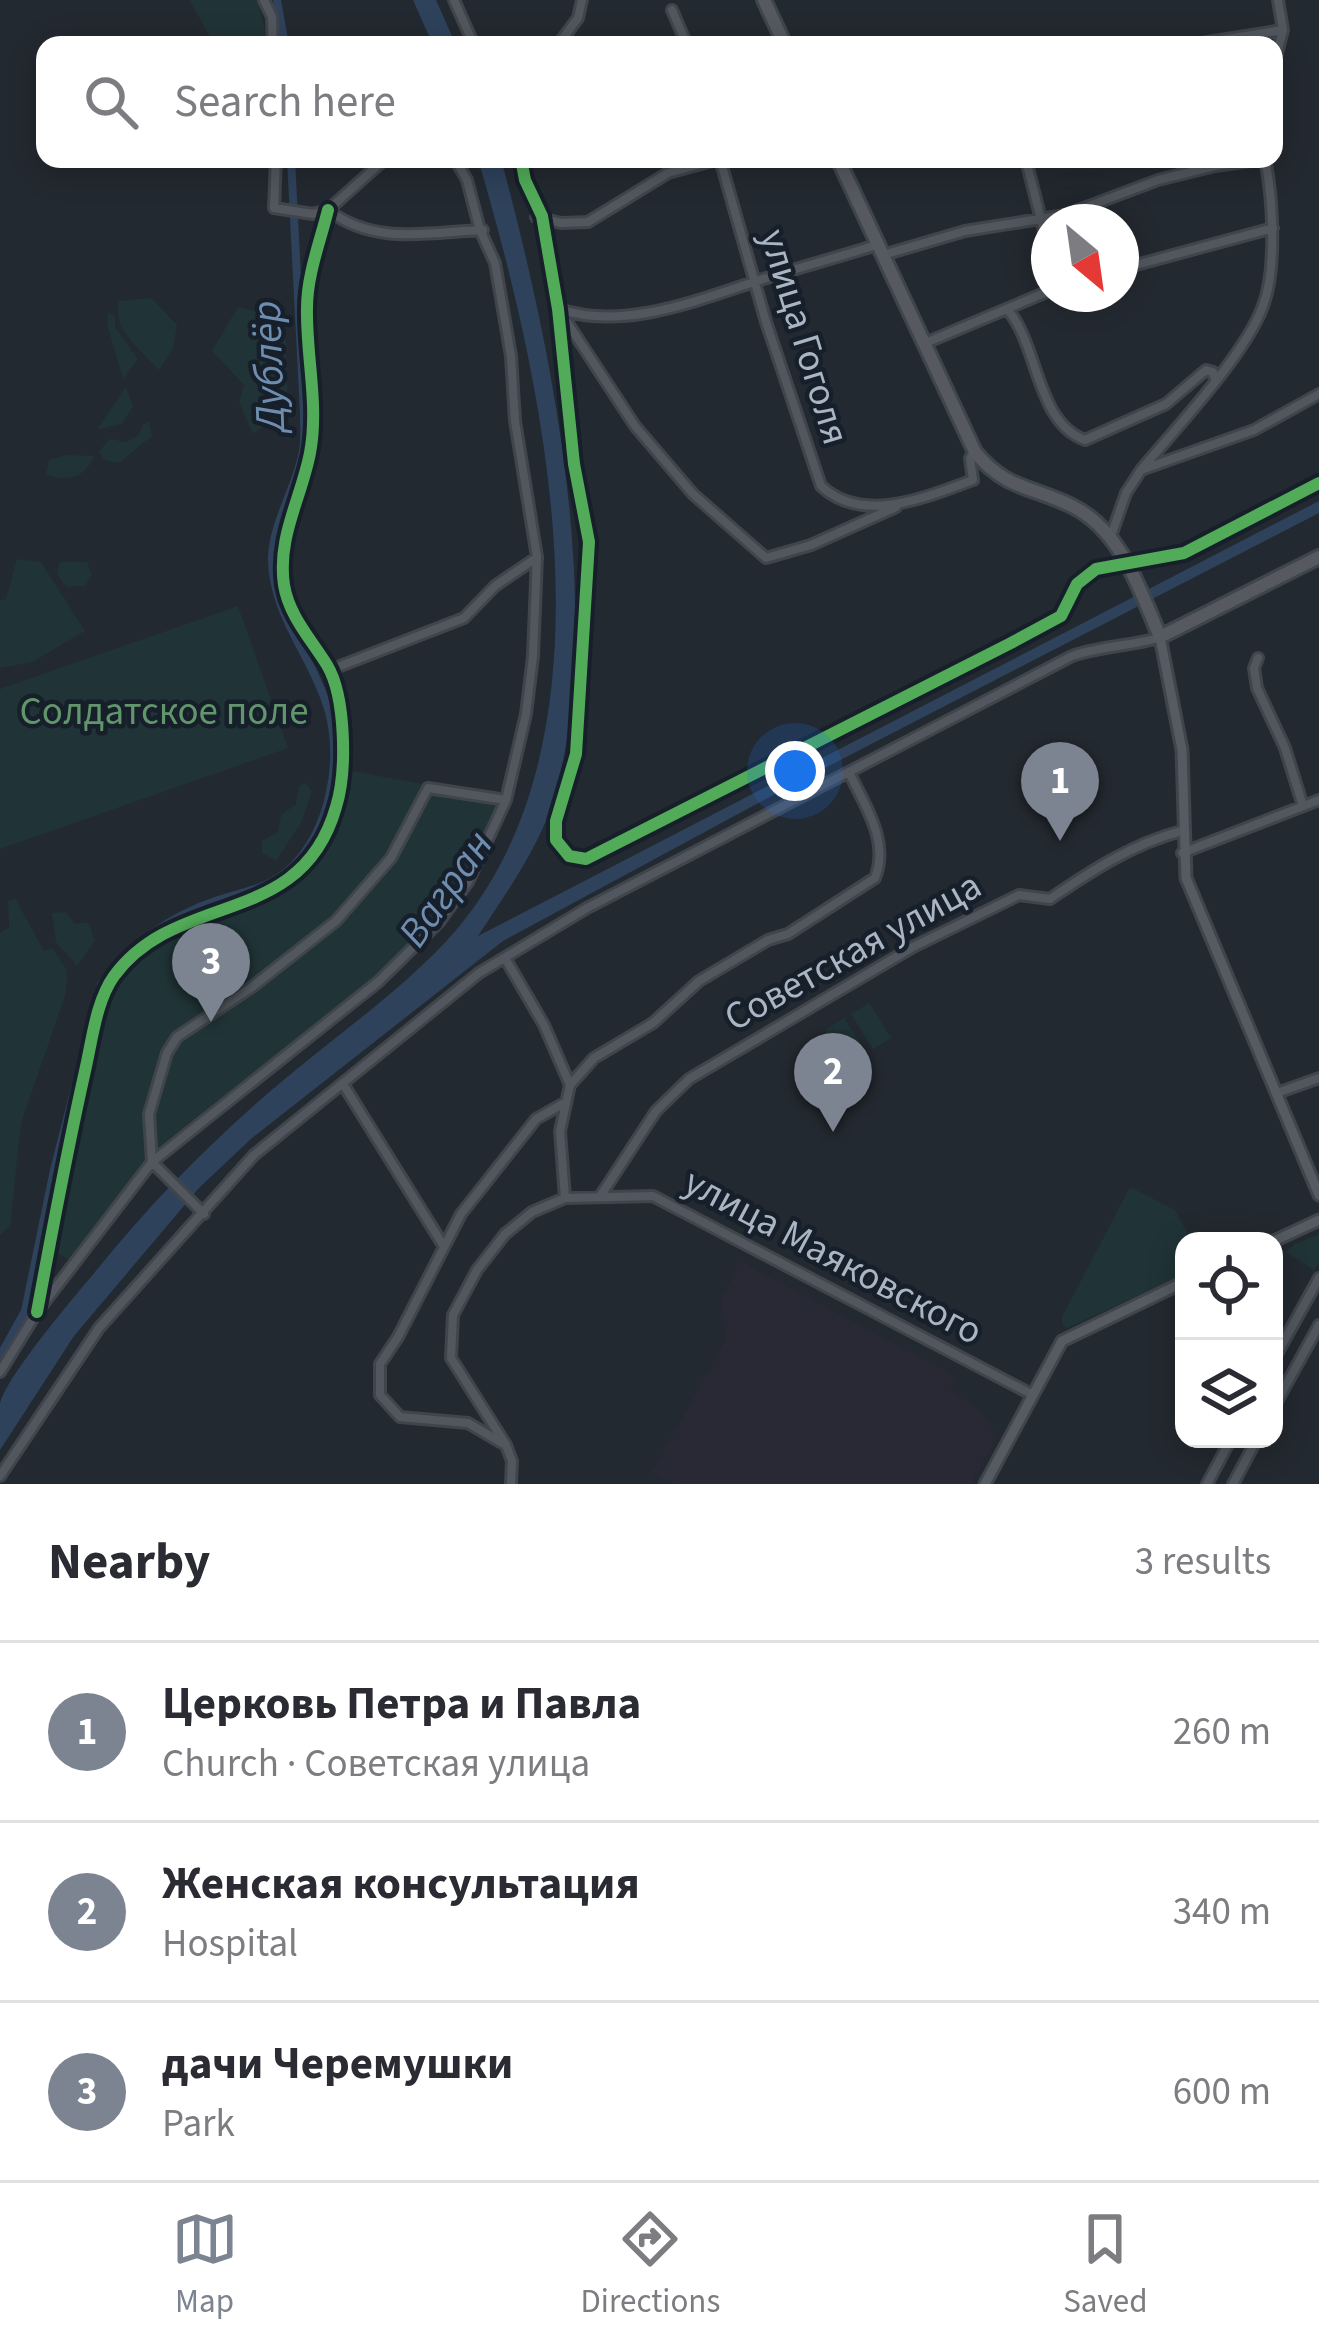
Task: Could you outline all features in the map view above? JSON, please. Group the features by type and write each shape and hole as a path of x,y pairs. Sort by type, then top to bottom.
{"highway":[{"path":"764,0 781,36"},
{"path":"842,168 975,452 998,477 1092,518 1126,562 1160,637 1319,557"}],"main road":[{"path":"1160,637 1182,750 1182,853 1193,901 1319,1195"},
{"path":"1283,1237 1319,1220"},
{"path":"985,1484 1068,1336 1175,1286"}],"street":[{"path":"264,0 272,17 273,36"},
{"path":"454,0 470,36"},
{"path":"565,36 578,18 582,0"},
{"path":"1278,0 1281,36"},
{"path":"672,10 683,36"},
{"path":"1245,36 1282,30"},
{"path":"276,168 274,208 313,214 328,210 376,168"},
{"path":"0,1372 37,1312 153,1164 421,943 468,882 506,800 526,714 537,557 495,262 460,168"},
{"path":"523,168 539,217 558,309 574,464 589,542 581,714 576,754 556,820 556,840 569,856 586,859 1061,616 1077,584 1096,569 1184,553 1319,483"},
{"path":"539,217 561,223 588,222 668,173 687,168"},
{"name":"улица Гоголя","path":"722,168 754,282 821,486 850,504 900,505 973,480 970,458 975,452"},
{"path":"1028,168 1035,204"},
{"path":"1094,204 1208,168"},
{"path":"1110,537 1126,493 1215,379 1264,306 1273,228 1266,168"},
{"path":"328,210 361,228 414,237 481,230"},
{"path":"37,1312 68,1145 96,1022 112,978 145,944 207,913 263,897 293,878 320,844 338,802 343,767 330,670 290,605 282,568 283,543 310,454 313,419 307,307 328,210"},
{"path":"558,309 605,318 716,298 754,282 879,250 1031,220"},
{"path":"1139,263 1273,228"},
{"path":"923,344 1031,299"},
{"path":"558,309 635,426 693,494 766,558 811,545 900,505"},
{"path":"1008,310 1030,345 1041,386 1067,432 1085,440 1166,404 1207,370 1215,379"},
{"path":"1142,470 1254,430 1319,394"},
{"path":"330,670 464,618 496,586 537,557"},
{"path":"0,1476 99,1328 254,1155 479,973 586,908 1072,656 1160,637"},
{"path":"1258,658 1254,668 1257,688 1285,748 1303,806"},
{"path":"511,1484 512,1461 506,1445 452,1358 453,1315 477,1270 505,1234 532,1212 566,1198 560,1131 570,1085 594,1058 653,1023 699,981 788,934 875,878 879,869 874,817 849,772"},
{"path":"201,1211 153,1164 149,1114 167,1053 177,1037 252,987 336,920 391,858 428,788 506,800"},
{"path":"1182,853 1319,800"},
{"name":"Советская улица","path":"600,1196 656,1111 689,1079 913,947 1019,895 1050,898 1099,866 1152,840 1183,831"},
{"path":"505,958 544,1024 570,1085"},
{"path":"1277,1093 1319,1078"},
{"path":"343,1084 443,1245"},
{"path":"506,1445 468,1423 400,1418 380,1396 380,1364 461,1214 536,1119 566,1102"},
{"name":"улица Маяковского","path":"566,1198 653,1196 1034,1395"},
{"path":"1283,1343 1318,1281"},
{"path":"1283,1391 1319,1325"},
{"path":"1207,1484 1226,1448"},
{"path":"1233,1484 1252,1448"}],"shaded area":[{"path":"740,1261 957,1377 950,1390 982,1412 997,1436 971,1484 674,1484 652,1472 727,1338 720,1300"}],"green space":[{"path":"189,0 258,0 266,36 210,36"},
{"path":"151,298 177,325 173,349 159,370 119,321 119,301"},
{"path":"238,307 285,319 289,440 268,423 253,434 239,402 244,385 212,351"},
{"path":"108,312 138,359 123,379 107,324"},
{"path":"126,387 133,406 122,424 97,429"},
{"path":"149,421 152,436 119,463 104,460 99,451 110,439 126,442"},
{"path":"95,456 75,476 46,475 49,460"},
{"path":"17,559 41,562 85,631 32,662 0,668 0,600 6,599"},
{"path":"60,562 87,562 92,575 85,586 66,587 57,574"},
{"name":"Солдатское поле","path":"238,606 288,748 0,849 0,689"},
{"path":"347,770 503,799 461,879 407,952 149,1155 71,1260 55,1253 86,1072 120,979 162,944 254,906 292,883 329,832"},
{"path":"305,783 312,791 302,821 276,861 262,853 262,841 278,832 281,815 296,804 299,786"},
{"path":"15,898 44,951 53,948 67,971 66,993 21,1123 10,1226 0,1235 0,933 9,927 8,901"},
{"path":"66,912 75,924 88,922 95,940 77,966 56,942 52,913"},
{"path":"869,1003 891,1038 873,1049 851,1014"},
{"path":"844,1018 867,1053 848,1065 837,1047 843,1061 830,1069 814,1044"},
{"path":"1130,1187 1175,1210 1187,1232 1175,1232 1175,1279 1067,1328 1062,1317"},
{"path":"1319,1234 1319,1263 1314,1270 1286,1252 1295,1244"}],"water":[{"path":"413,0 436,0 452,36 429,36"},
{"path":"481,168 503,168 538,310 566,474 575,640 570,718 550,811 522,867 478,936 1319,501 1319,513 790,786 503,941 252,1138 199,1188 74,1336 0,1450 0,1404 14,1376 117,1245 234,1123 438,950 457,929 508,849 540,757 554,658 554,554 544,449 503,248"}],"waterway":[{"name":"Дублёр","path":"277,0 283,36"},
{"name":"Дублёр","path":"0,1356 25,1311 54,1170 101,985 125,957 168,923 266,885 292,867 316,834 330,794 334,752 329,712 278,598 272,557 304,442 291,168"}],"cycle path":[{"path":"523,168 542,216 558,309 574,464 589,542 576,754 556,821 556,840 569,856 586,859 1061,616 1077,584 1096,569 1184,553 1319,483"},
{"path":"37,1312 93,1034 108,986 140,949 171,930 267,892 296,873 319,846 340,792 343,755 338,696 327,665 291,607 283,567 312,435 308,296 328,210"}],"place":[{"name":"Церковь Петра и Павла","path":"1060,841"},
{"name":"дачи Черемушки","path":"211,1022"},
{"name":"Женская консультация","path":"833,1132"}],"water label":[{"name":"Вагран","path":"446,889"}]}
